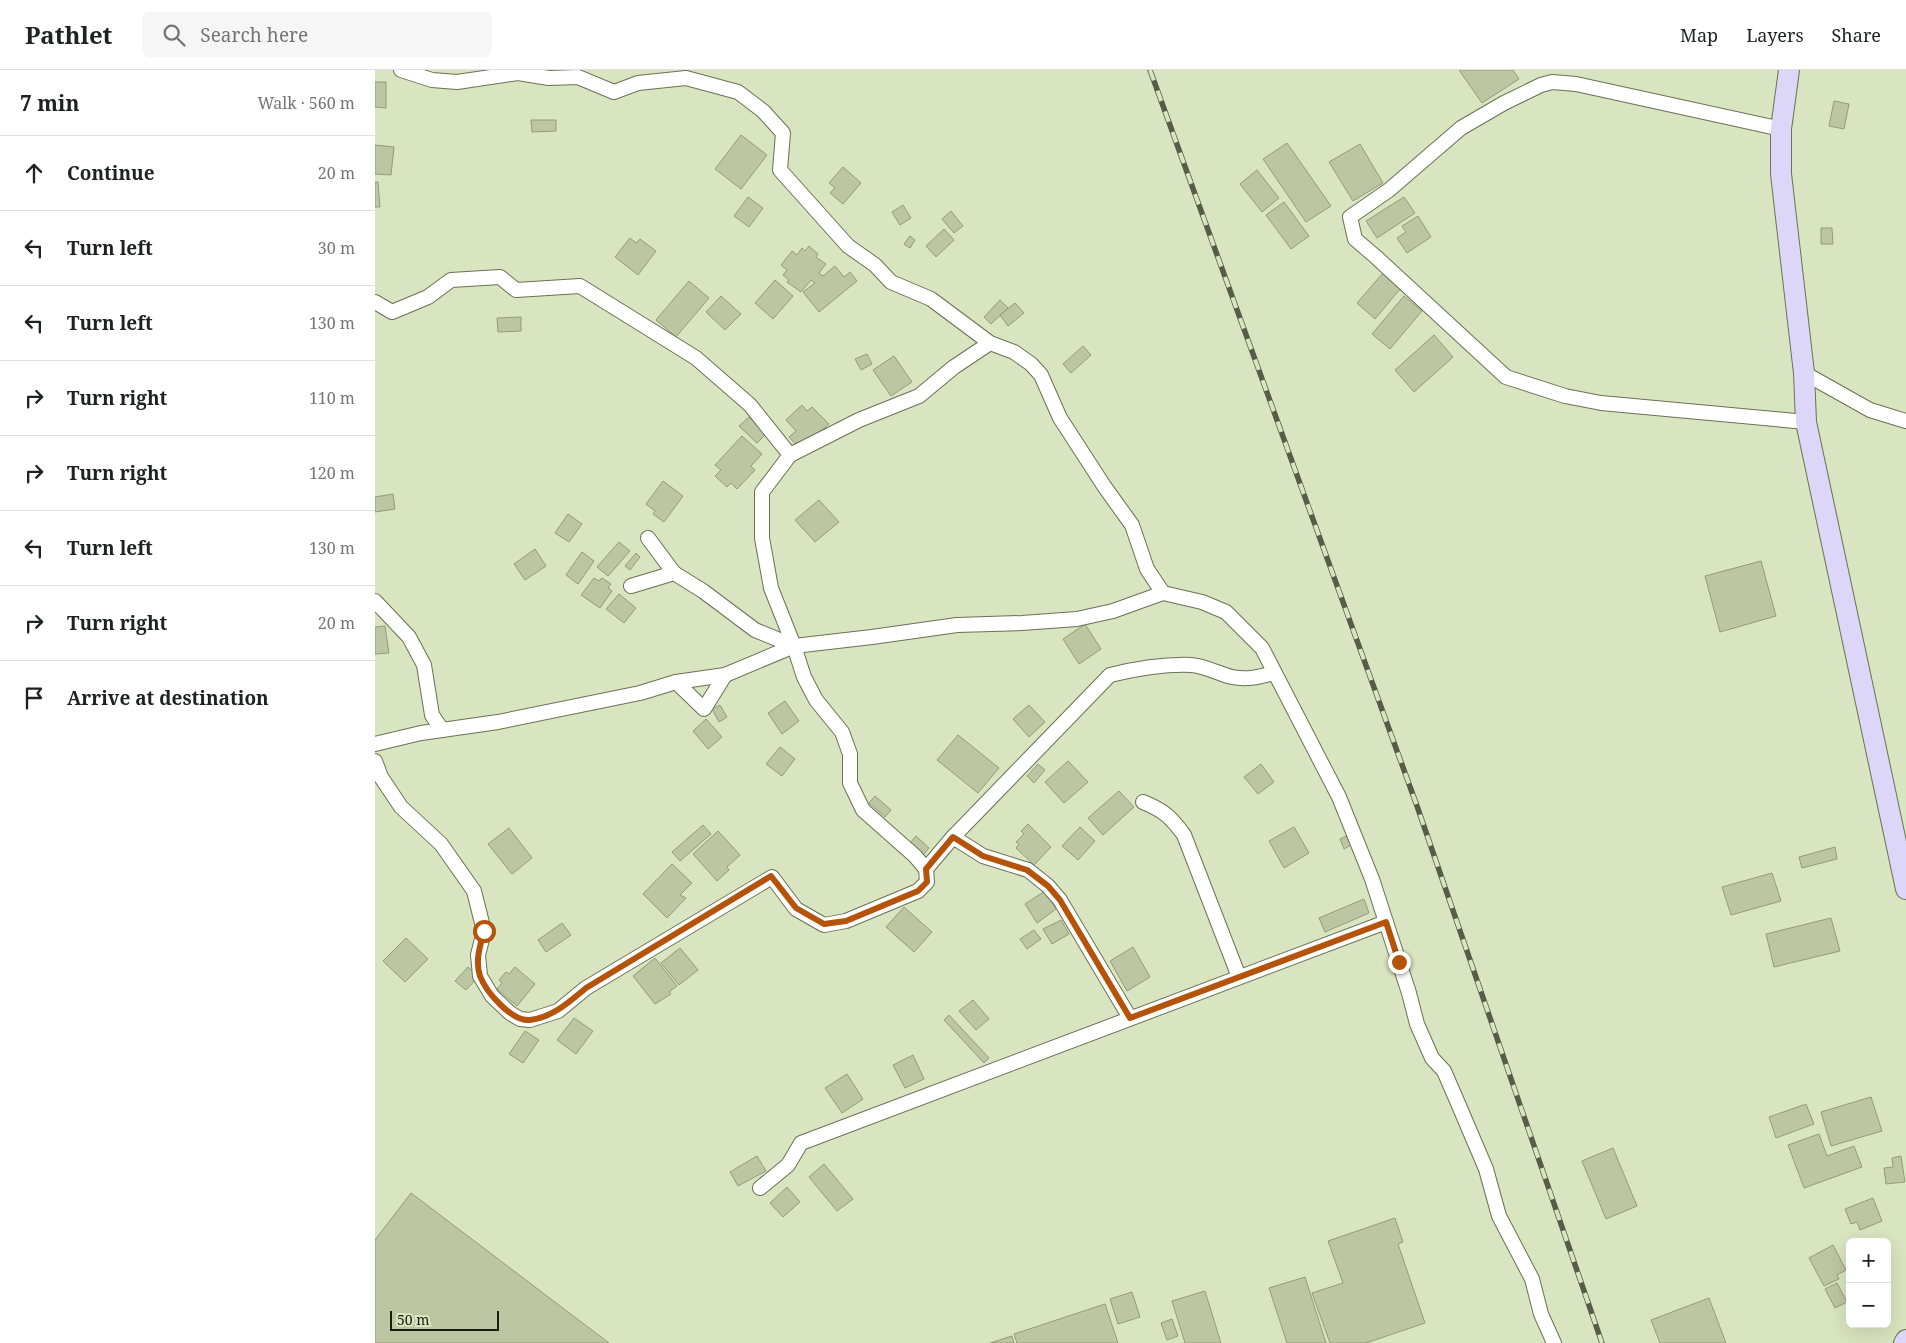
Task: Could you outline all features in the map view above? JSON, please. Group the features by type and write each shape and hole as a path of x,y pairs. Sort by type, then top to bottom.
{"main road":[{"path":"1789,70 1781,129 1781,174 1804,374 1805,422 1906,889"},
{"path":"1903,1343 1906,1340"}],"street":[{"path":"401,70 432,80 457,82 518,73 549,78 578,77 614,92 638,83 686,78 738,92 763,111 783,133 780,170 848,246 875,265 891,282 931,299 990,343 1014,352 1031,364 1041,375 1060,418 1132,526 1147,569 1163,593"},
{"path":"1781,129 1576,84 1552,82 1541,84 1461,128 1389,190 1350,217 1355,239 1506,377 1565,396 1601,403 1805,422"},
{"path":"375,302 393,312 429,297 451,280 500,277 516,290 580,286 696,358 749,404 790,455"},
{"path":"375,761 381,777 401,807 441,844 474,891 484,931 478,955 480,976 492,996 510,1013 520,1019 530,1020 559,1011 586,988 771,876 796,908 824,924 846,921 918,891 927,882 926,869 915,856 863,810 849,783 850,754 842,732 816,700 804,678 794,646 771,588 762,538 762,492 790,455 859,420 919,396 954,366 990,343"},
{"path":"1804,374 1870,410 1906,421"},
{"path":"648,538 674,573 703,591 755,630 794,646"},
{"path":"631,586 674,573"},
{"path":"375,744 442,730 499,722 640,693 676,682 725,675 794,646 957,625 1077,619 1113,611 1163,593 1202,602 1226,612 1262,648 1339,798 1372,879 1409,993 1417,1024 1433,1058 1444,1071 1457,1101 1486,1169 1499,1216 1532,1279 1541,1314 1554,1343"},
{"path":"375,601 409,637 424,665 432,715 442,730"},
{"path":"926,869 953,837 1109,675 1134,670 1190,665 1211,669 1231,677 1252,678 1274,673"},
{"path":"676,682 704,709 725,675"},
{"path":"1143,802 1159,808 1172,819 1184,835 1239,977"},
{"path":"953,837 983,856 1027,870 1048,886 1060,900 1130,1018"},
{"path":"760,1188 788,1165 801,1143 1386,922"}],"building":[{"path":"1459,70 1513,70 1519,79 1482,103"},
{"path":"375,82 386,82 386,108 375,107"},
{"path":"1834,101 1849,104 1844,129 1829,126"},
{"path":"531,120 556,120 556,131 532,132"},
{"path":"741,135 767,155 741,189 715,169"},
{"path":"1287,143 1331,206 1306,222 1263,159"},
{"path":"1360,144 1383,183 1353,201 1329,162"},
{"path":"375,145 394,147 391,175 375,174"},
{"path":"843,167 861,183 843,204 830,193 835,188 829,183"},
{"path":"1257,170 1279,198 1262,212 1240,184"},
{"path":"375,182 378,182 380,207 375,207"},
{"path":"748,197 763,208 749,227 734,216"},
{"path":"1404,197 1415,213 1377,238 1366,221"},
{"path":"1284,202 1309,236 1291,249 1266,215"},
{"path":"903,205 911,218 900,225 892,212"},
{"path":"951,211 963,226 954,233 942,219"},
{"path":"1418,216 1431,237 1407,253 1397,238 1406,232 1402,226"},
{"path":"1821,228 1832,228 1833,244 1821,244"},
{"path":"944,229 954,240 936,257 926,246"},
{"path":"910,236 915,240 910,248 904,244"},
{"path":"630,238 636,243 640,239 656,251 638,275 615,257"},
{"path":"809,246 818,254 816,257 826,264 819,273 823,276 835,266 844,277 850,272 857,281 819,312 803,292 815,283 811,280 801,292 787,282 789,280 783,275 787,270 781,265 792,251 797,255 802,248 805,251"},
{"path":"1383,273 1401,288 1375,319 1357,303"},
{"path":"775,280 793,296 773,319 755,303"},
{"path":"689,281 709,298 676,337 656,320"},
{"path":"721,296 741,314 725,330 706,312"},
{"path":"1404,296 1422,311 1390,349 1372,334"},
{"path":"1000,300 1008,308 991,324 984,317"},
{"path":"1015,303 1024,313 1008,326 1000,315"},
{"path":"521,317 521,331 498,332 497,318"},
{"path":"1434,335 1453,357 1414,392 1395,370"},
{"path":"1083,346 1091,355 1071,373 1063,364"},
{"path":"867,354 872,364 861,370 855,359"},
{"path":"894,356 912,382 891,396 873,370"},
{"path":"802,405 807,411 812,407 829,424 801,450 789,437 796,431 786,420"},
{"path":"749,417 766,434 757,443 739,426"},
{"path":"742,436 762,454 751,466 755,470 737,489 731,483 727,487 715,476 721,470 715,465"},
{"path":"663,481 683,496 664,522 653,514 655,511 646,504"},
{"path":"393,494 395,509 375,512 375,497"},
{"path":"819,500 839,522 815,542 795,520"},
{"path":"568,514 582,524 569,542 555,533"},
{"path":"619,542 630,551 608,576 597,567"},
{"path":"535,549 546,566 525,580 514,564"},
{"path":"582,552 594,561 578,584 566,575"},
{"path":"636,553 640,557 630,570 625,566"},
{"path":"1761,561 1776,616 1720,632 1705,576"},
{"path":"594,578 599,581 602,578 611,584 608,588 612,591 600,608 581,595"},
{"path":"619,594 636,608 624,623 606,609"},
{"path":"1085,624 1101,649 1079,664 1063,639"},
{"path":"385,626 389,653 375,654 375,627"},
{"path":"785,701 799,721 782,734 768,713"},
{"path":"720,705 727,717 719,722 712,709"},
{"path":"1029,705 1045,722 1029,737 1013,719"},
{"path":"706,719 722,737 708,749 693,731"},
{"path":"958,735 999,768 978,793 937,760"},
{"path":"780,747 795,759 782,776 766,764"},
{"path":"1068,761 1088,782 1064,803 1045,782"},
{"path":"1038,764 1045,770 1034,783 1027,776"},
{"path":"1261,764 1274,782 1258,794 1244,777"},
{"path":"1119,791 1134,807 1103,835 1088,818"},
{"path":"875,796 891,810 885,817 869,803"},
{"path":"1028,824 1051,847 1034,865 1016,848 1019,844 1016,842 1024,834 1021,831"},
{"path":"703,825 711,834 680,861 672,852"},
{"path":"1080,827 1095,841 1078,860 1062,846"},
{"path":"1294,827 1309,853 1284,868 1269,841"},
{"path":"509,828 532,858 512,874 488,844"},
{"path":"718,831 740,855 727,867 729,870 717,881 693,854"},
{"path":"1349,835 1353,844 1344,849 1340,839"},
{"path":"916,836 929,848 923,855 910,843"},
{"path":"1835,847 1837,859 1802,868 1799,857"},
{"path":"672,864 692,883 680,895 686,898 667,918 643,894"},
{"path":"1772,873 1781,901 1731,915 1722,887"},
{"path":"1045,891 1056,909 1037,923 1025,904"},
{"path":"1364,899 1369,913 1325,932 1319,918"},
{"path":"904,907 932,932 914,952 886,927"},
{"path":"1831,918 1840,951 1774,967 1766,934"},
{"path":"1061,920 1069,934 1052,944 1043,929"},
{"path":"562,923 571,935 546,952 538,940"},
{"path":"1034,930 1041,939 1027,949 1020,939"},
{"path":"406,938 428,959 405,982 383,961"},
{"path":"1133,947 1150,977 1127,991 1110,961"},
{"path":"680,948 698,970 679,985 661,963"},
{"path":"655,958 677,986 669,992 671,994 655,1004 633,976"},
{"path":"468,967 478,977 466,990 455,981"},
{"path":"515,967 535,984 517,1006 497,989 502,983 499,980 506,972 509,974"},
{"path":"973,1000 989,1019 976,1030 959,1011"},
{"path":"949,1015 989,1058 984,1063 944,1020"},
{"path":"574,1018 593,1031 576,1054 557,1040"},
{"path":"525,1031 539,1040 523,1063 509,1054"},
{"path":"913,1055 924,1079 905,1088 893,1065"},
{"path":"847,1074 863,1099 842,1113 825,1088"},
{"path":"1871,1097 1882,1131 1831,1146 1821,1112"},
{"path":"1806,1104 1814,1124 1776,1138 1769,1117"},
{"path":"1819,1134 1827,1156 1854,1146 1862,1167 1804,1188 1788,1145"},
{"path":"1613,1148 1637,1206 1606,1219 1582,1161"},
{"path":"757,1156 766,1171 738,1186 730,1172"},
{"path":"1901,1156 1905,1182 1886,1184 1884,1168 1893,1167 1892,1158"},
{"path":"824,1164 853,1199 837,1211 809,1177"},
{"path":"787,1187 800,1202 783,1217 770,1203"},
{"path":"411,1193 609,1343 375,1343 375,1240"},
{"path":"1873,1198 1882,1221 1860,1230 1857,1222 1851,1224 1845,1209"},
{"path":"1395,1218 1403,1242 1398,1244 1425,1323 1366,1343 1330,1343 1312,1293 1343,1283 1328,1241"},
{"path":"1833,1245 1846,1270 1837,1275 1839,1279 1824,1286 1809,1258"},
{"path":"1305,1277 1326,1343 1287,1343 1269,1288"},
{"path":"1837,1283 1846,1302 1835,1308 1825,1289"},
{"path":"1205,1291 1221,1343 1185,1343 1172,1301"},
{"path":"1132,1292 1140,1317 1118,1324 1110,1299"},
{"path":"1709,1298 1726,1343 1660,1343 1651,1320"},
{"path":"1105,1304 1118,1343 1017,1343 1014,1334"},
{"path":"1172,1319 1178,1336 1167,1340 1161,1323"},
{"path":"1012,1336 1014,1343 990,1343"}],"railway":[{"path":"1150,70 1417,806 1602,1343"}],"route":[{"path":"484,931 478,955 480,976 492,996 510,1013 520,1019 530,1020 559,1011 586,988 771,876 796,908 824,924 846,921 918,891 927,882 926,869 953,837 983,856 1027,870 1048,886 1060,900 1130,1018 1386,922 1399,962"}]}
